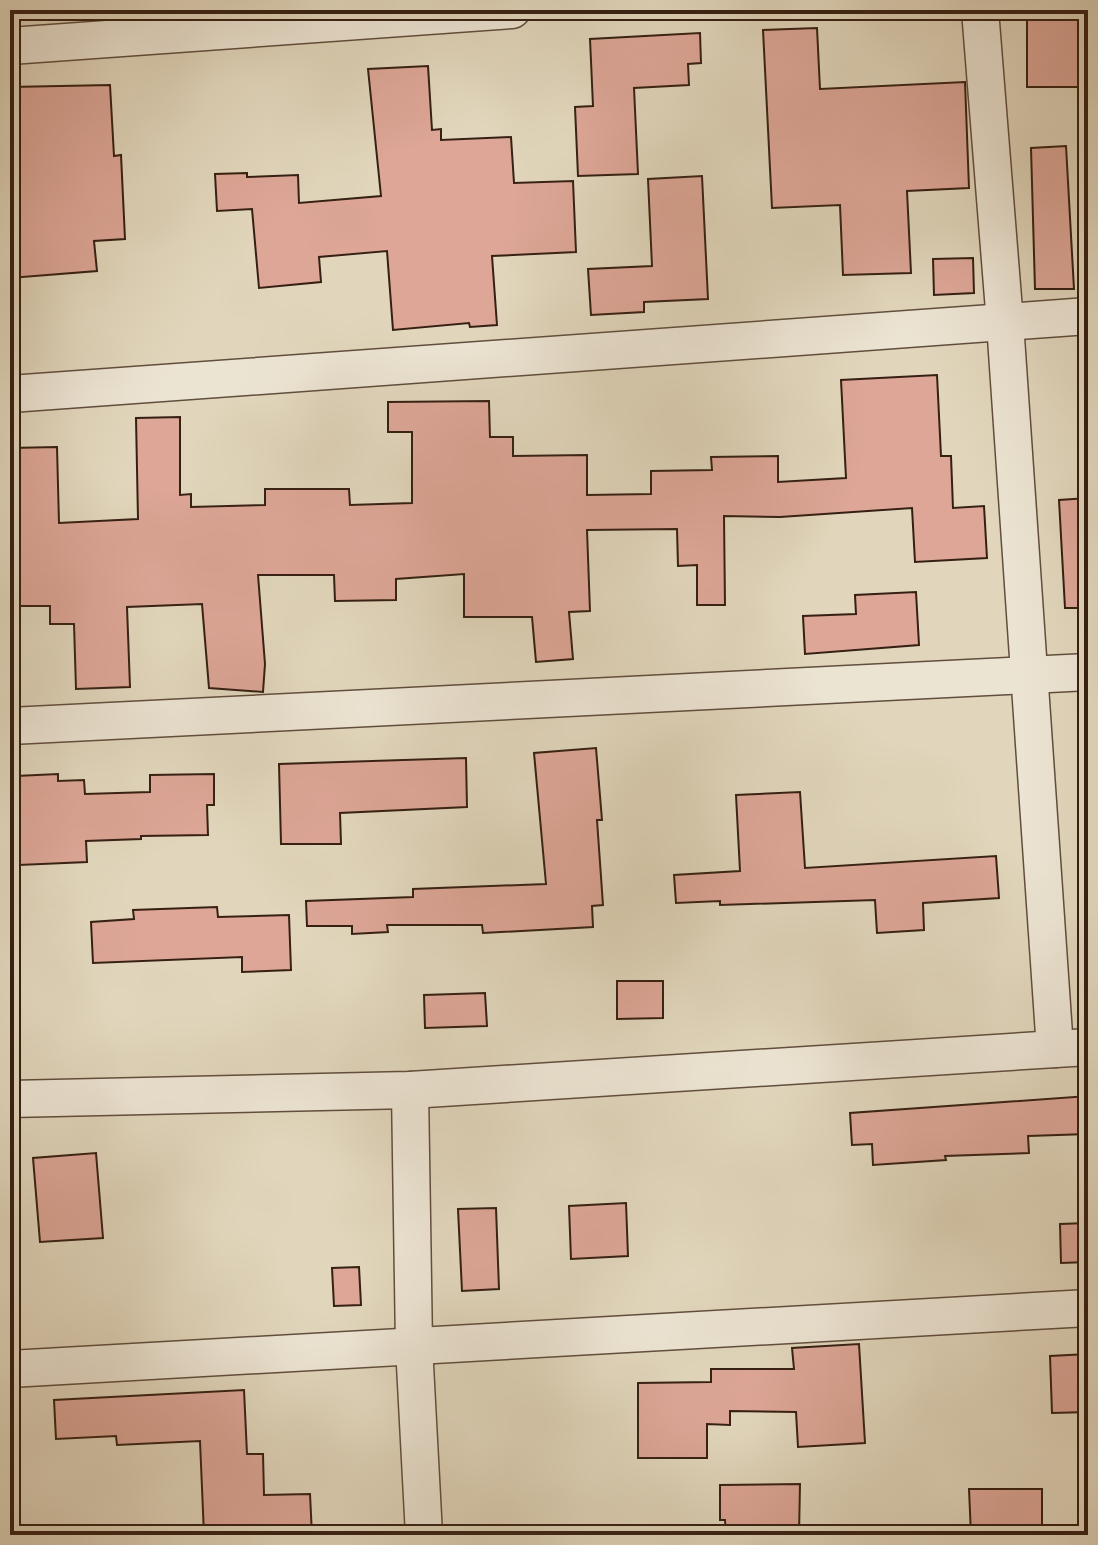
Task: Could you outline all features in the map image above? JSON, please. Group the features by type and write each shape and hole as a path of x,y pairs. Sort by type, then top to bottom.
{"street":[{"path":"10,46 512,10"},
{"path":"10,1099 410,1090 1071,1048 1030,676 980,10"},
{"path":"10,394 1088,316"},
{"path":"10,726 1088,672"},
{"path":"410,1090 414,1346 424,1535"},
{"path":"10,1369 1088,1308"}],"building":[{"path":"1027,10 1088,10 1087,87 1027,87"},
{"path":"817,28 820,89 965,82 969,188 907,191 911,273 843,275 840,205 772,208 763,30"},
{"path":"700,33 701,63 688,64 689,85 634,88 638,174 578,176 575,107 593,106 590,39"},
{"path":"428,66 432,130 441,129 441,140 511,137 514,183 573,181 576,252 492,256 497,325 470,327 469,323 393,330 387,251 319,257 321,282 259,288 252,209 217,211 215,174 247,173 247,177 298,175 299,203 381,196 368,69"},
{"path":"110,85 114,156 121,155 125,239 94,241 97,271 10,278 10,87"},
{"path":"1066,146 1074,289 1035,289 1031,148"},
{"path":"702,176 708,299 644,302 644,312 591,315 588,269 652,266 648,179"},
{"path":"973,258 974,293 934,295 933,259"},
{"path":"937,375 941,456 951,456 953,508 984,506 987,558 915,562 912,508 780,517 724,516 725,605 697,605 697,565 678,566 677,529 587,530 590,611 569,612 573,659 536,662 532,617 464,617 464,574 396,579 396,600 335,601 334,575 258,575 265,664 263,692 209,688 202,604 127,607 130,687 76,689 74,624 50,624 50,606 19,606 19,586 10,586 10,448 57,447 59,523 138,519 136,418 180,417 180,495 191,494 191,507 265,505 265,489 349,489 350,505 412,503 412,432 388,432 388,402 489,401 490,437 513,437 513,456 587,455 587,495 651,494 651,471 712,470 711,457 778,456 778,482 846,478 841,380"},
{"path":"1088,498 1088,608 1065,608 1059,500"},
{"path":"916,592 919,645 805,654 803,616 856,614 855,595"},
{"path":"596,748 602,820 597,820 603,905 592,906 593,927 483,933 482,925 387,925 388,932 352,934 352,926 307,926 306,901 413,897 413,889 546,884 534,753"},
{"path":"466,758 467,807 340,813 341,844 281,844 279,764"},
{"path":"58,774 58,781 84,780 85,794 150,792 150,775 214,774 214,805 207,805 208,835 86,841 87,862 19,865 16,776"},
{"path":"800,792 805,868 996,856 999,898 923,903 924,930 877,933 875,900 720,905 720,901 676,903 674,875 740,871 736,795"},
{"path":"217,907 218,917 289,915 291,970 242,972 242,957 93,963 91,922 134,919 133,910"},
{"path":"617,981 663,981 663,1018 617,1019"},
{"path":"485,993 487,1026 425,1028 424,995"},
{"path":"1088,1096 1088,1134 1028,1136 1029,1153 945,1156 946,1160 873,1165 872,1144 852,1145 850,1113"},
{"path":"96,1153 103,1238 40,1242 33,1158"},
{"path":"626,1203 628,1256 571,1259 569,1206"},
{"path":"496,1208 499,1289 462,1291 458,1209"},
{"path":"1088,1223 1088,1262 1061,1263 1060,1224"},
{"path":"359,1267 361,1305 334,1306 332,1268"},
{"path":"859,1344 865,1443 798,1447 796,1412 730,1411 730,1425 707,1424 707,1458 638,1458 638,1383 711,1382 711,1369 794,1369 792,1348"},
{"path":"1088,1354 1088,1412 1052,1413 1050,1356"},
{"path":"244,1390 247,1454 263,1454 264,1495 310,1494 312,1535 204,1535 200,1441 117,1445 116,1436 56,1439 54,1400"},
{"path":"800,1484 799,1535 726,1535 725,1520 720,1520 720,1485"},
{"path":"969,1489 1042,1489 1042,1535 971,1535"}]}
